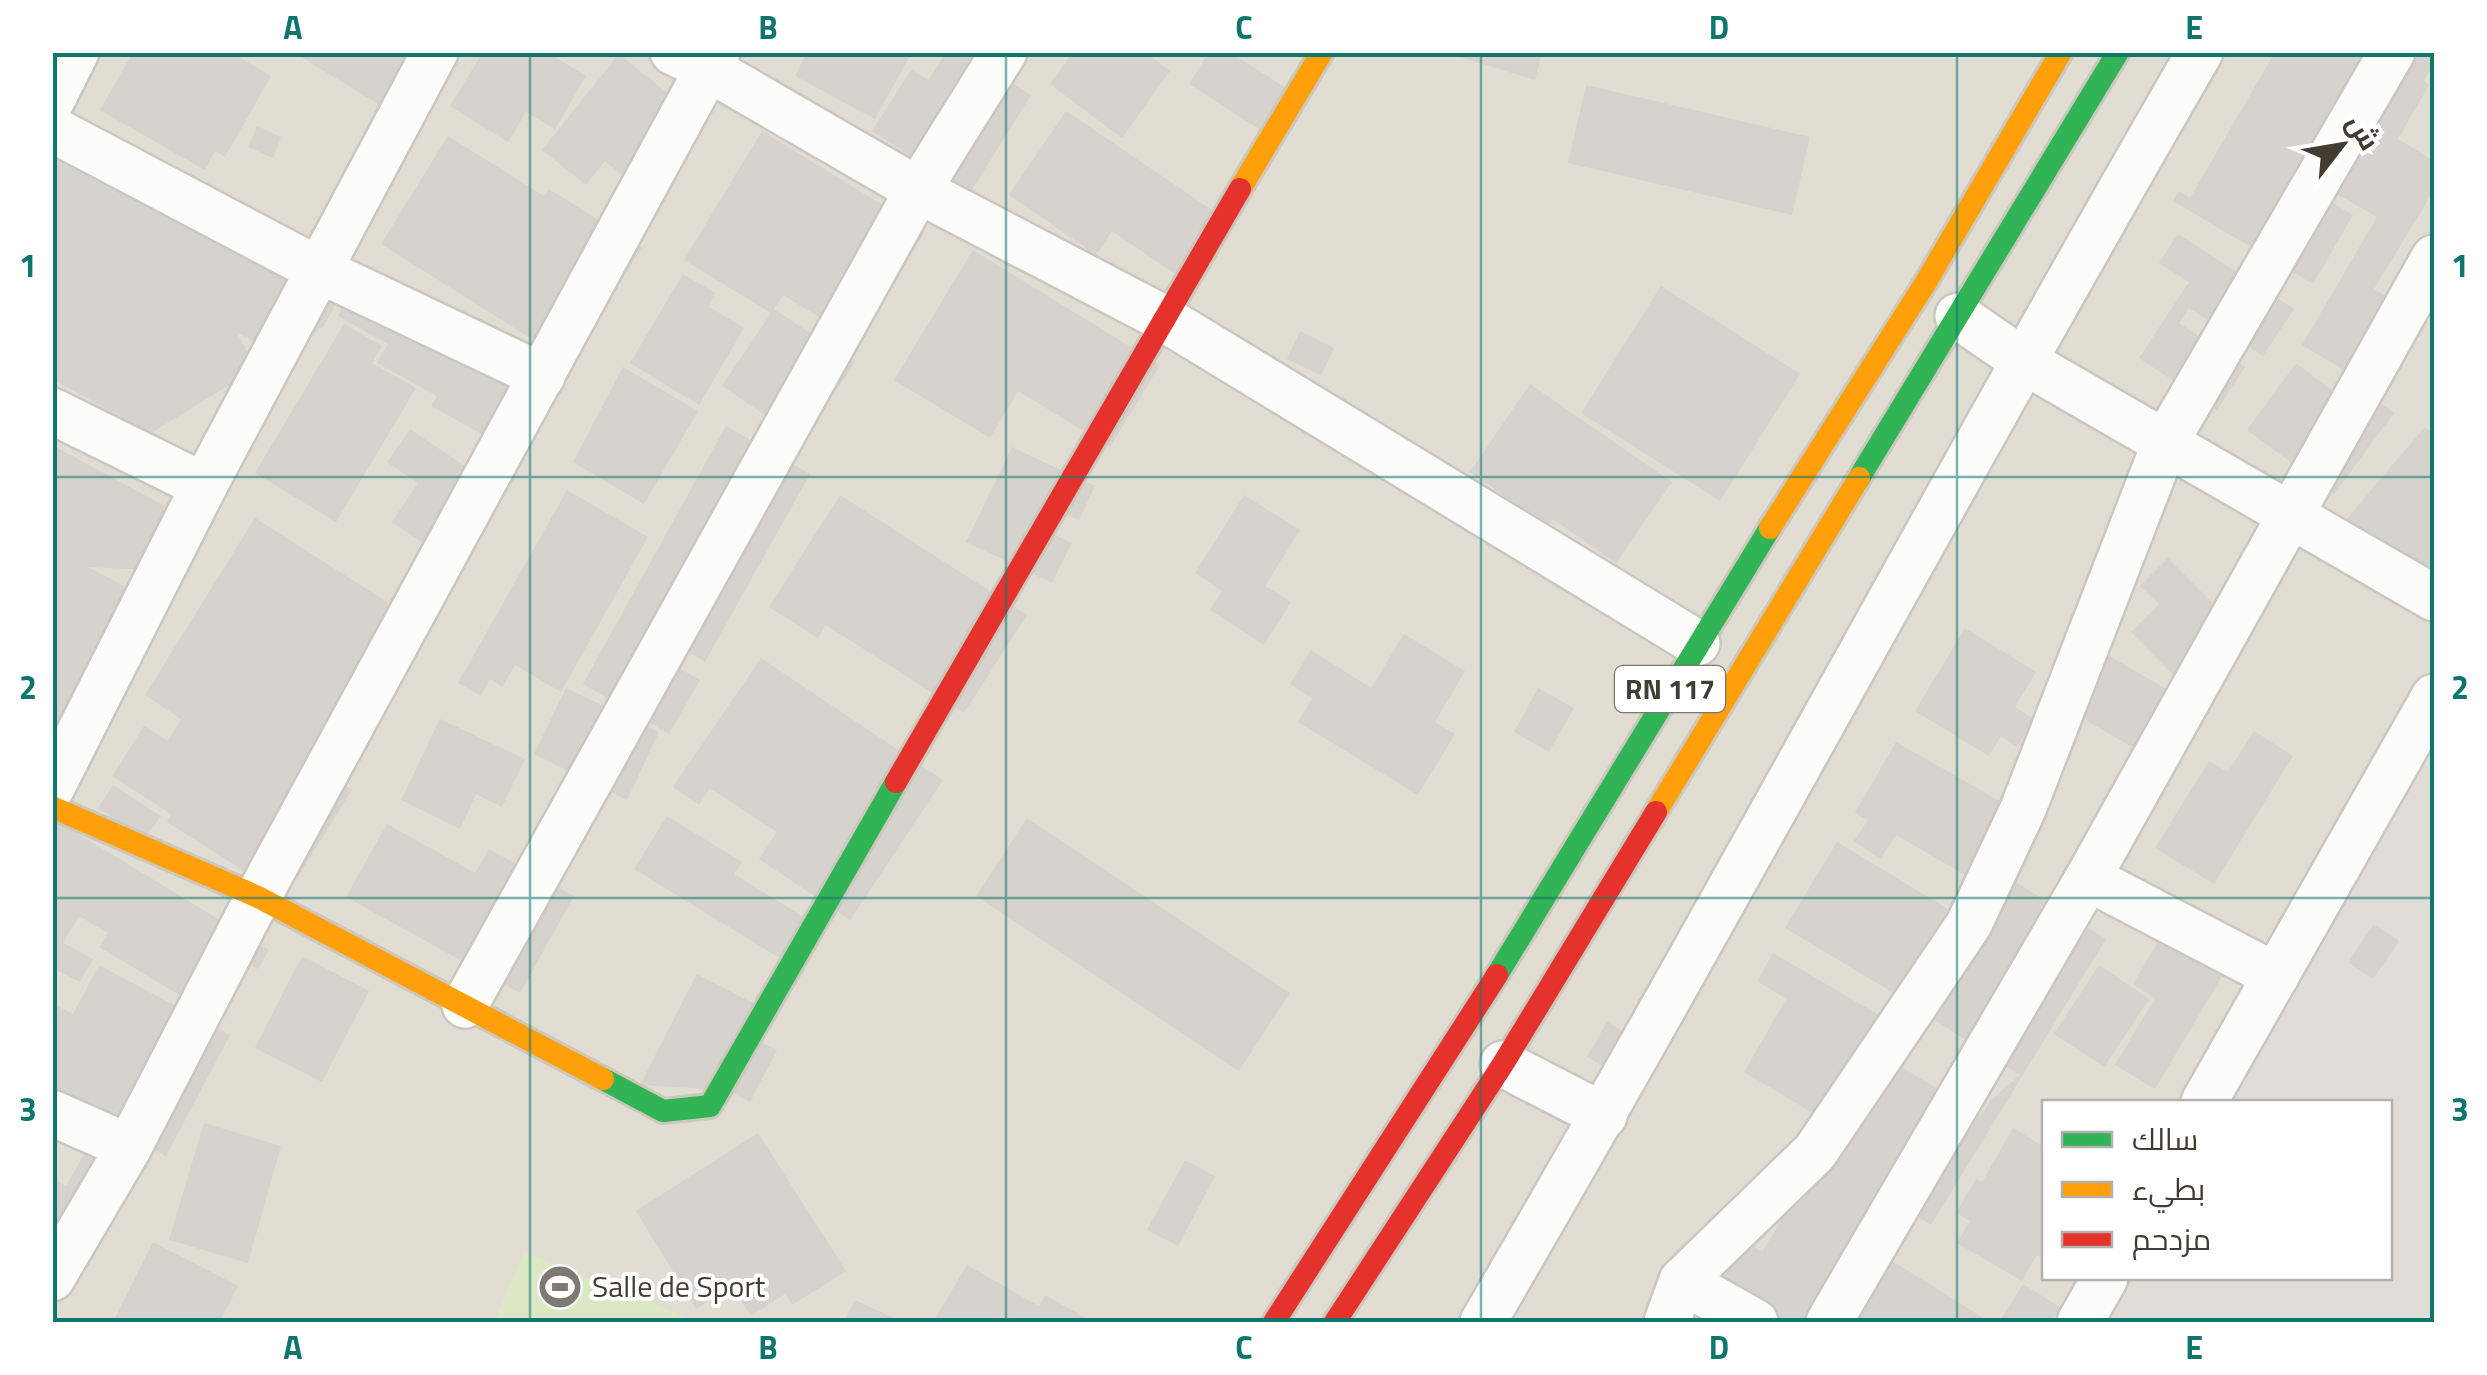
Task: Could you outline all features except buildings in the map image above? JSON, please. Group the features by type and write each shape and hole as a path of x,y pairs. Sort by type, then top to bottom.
{"main road":[{"name":"RN 117","path":"1274,1322 1486,993 1697,643 1926,282 2061,52"},
{"name":"RN 117","path":"1336,1322 1503,1064 2118,52"},
{"path":"52,807 258,897 664,1111 710,1106 1310,57"}],"street":[{"path":"52,100 76,52"},
{"path":"52,788 204,486 435,52"},
{"path":"464,1005 918,190 1004,52"},
{"path":"1483,1322 1604,1116 2022,360 2200,52"},
{"path":"1754,1322 1675,1302 1815,1152 1970,924 2022,808 2165,443 2392,52"},
{"path":"52,1278 130,1147 258,897 542,376 700,58 918,190 1163,318 1697,643"},
{"path":"52,128 319,270 542,376"},
{"path":"1829,1322 2088,878 2434,258"},
{"path":"1958,316 2022,360 2434,598"},
{"path":"52,411 204,486"},
{"path":"2205,1100 2434,697"},
{"path":"2088,878 2276,976"},
{"path":"1503,1064 1604,1116"},
{"path":"52,1113 130,1147"},
{"path":"2080,1322 2104,1280"}],"shaded area":[{"path":"52,53 2434,53 2434,1322 53,1322"},
{"path":"2434,703 2434,1322 2113,1322 2135,1280 2392,1280 2392,1100 2228,1100"}],"green space":[{"name":"Salle de Sport","path":"524,1252 698,1322 494,1322"}],"traffic: fast":[{"path":"1859,478 2118,52"},
{"path":"1497,975 1770,528"},
{"path":"603,1079 663,1111 710,1106 896,782"}],"traffic: slow":[{"path":"1240,189 1322,52"},
{"path":"1770,528 1926,282 2061,52"},
{"path":"1656,812 1859,478"},
{"path":"52,807 258,897 603,1079"}],"traffic: jam":[{"path":"896,782 1240,189"},
{"path":"1335,1322 1503,1064 1656,812"},
{"path":"1274,1322 1497,975"}],"place":[{"name":"Salle de Sport","path":"560,1287"}]}
